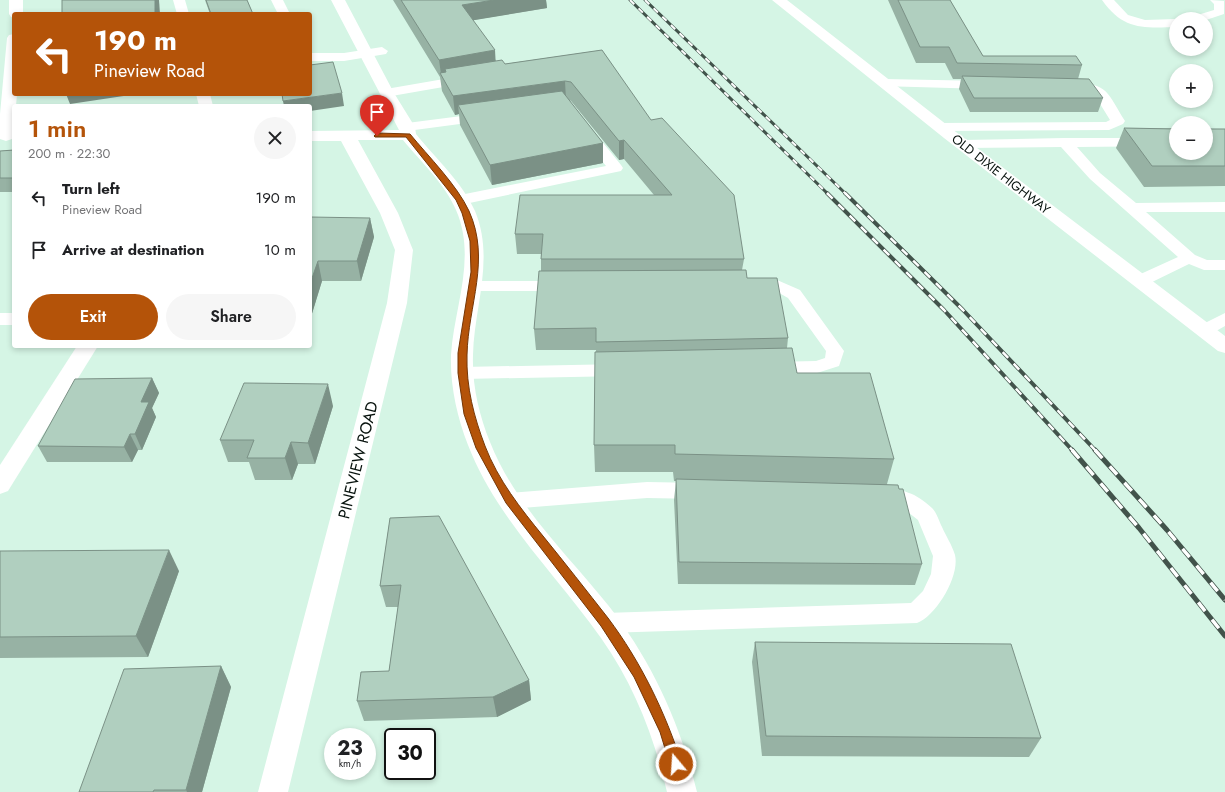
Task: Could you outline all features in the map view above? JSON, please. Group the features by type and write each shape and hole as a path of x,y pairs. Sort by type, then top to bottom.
{"street":[{"path":"15,12 16,0"},
{"path":"338,0 365,54 408,131 460,200 466,213 474,241 475,272 462,353 462,373 469,414 481,448 509,501 605,623 638,673 666,731 676,764 682,792"},
{"name":"OLD DIXIE HIGHWAY","path":"779,0 940,127 1225,346"},
{"path":"0,14 12,14"},
{"path":"7,136 12,66"},
{"path":"312,136 347,136 408,131"},
{"name":"PINEVIEW ROAD","path":"273,792 396,310 402,274 404,250 390,213 347,136"},
{"path":"0,319 12,319"},
{"path":"0,485 87,348"}],"lane":[{"path":"179,0 182,12"},
{"path":"277,0 283,12"},
{"path":"1108,0 1124,17 1144,24 1169,23"},
{"path":"1213,14 1220,12 1220,3 1216,0"},
{"path":"312,57 344,57 382,51"},
{"path":"386,93 482,76"},
{"path":"885,83 996,85"},
{"path":"940,127 1109,126 1118,121 1099,91 1091,87 1060,87"},
{"path":"408,131 498,115"},
{"path":"460,200 616,168 576,118"},
{"path":"1064,142 1095,176 1189,258 1204,265 1225,265"},
{"path":"963,144 1169,142"},
{"path":"1132,208 1225,207"},
{"path":"1140,280 1189,258"},
{"path":"738,286 777,285 794,294 835,351 833,362 817,367 754,368"},
{"path":"473,286 582,286"},
{"path":"1205,330 1225,319"},
{"path":"462,373 636,370"},
{"path":"509,501 647,490 719,491"},
{"path":"605,623 917,613 932,597 943,568 944,556 926,515 904,498 861,494"}],"building":[{"path":"62,0 155,0 155,12 62,12"},
{"path":"206,0 247,0 252,12 210,12"},
{"path":"401,0 494,0 462,5 495,50 439,60"},
{"path":"898,0 950,0 983,56 1076,56 1082,65 957,63 949,47 920,47"},
{"path":"602,50 651,120 662,118 734,195 744,259 541,259 543,234 515,234 520,195 672,195 624,140 619,141 571,82 565,81 453,96 440,73 446,72 445,69 502,60 505,64"},
{"path":"333,62 342,93 283,101 282,96 312,96 312,65"},
{"path":"962,76 1089,79 1103,98 974,98"},
{"path":"562,91 603,143 490,165 458,105"},
{"path":"1124,128 1169,129 1169,160 1213,160 1213,129 1225,129 1225,166 1152,166"},
{"path":"12,150 12,178 0,178 0,151"},
{"path":"312,217 370,218 357,261 318,261 312,278"},
{"path":"746,270 747,278 777,278 788,338 596,342 596,328 534,329 539,271"},
{"path":"792,348 797,373 870,373 894,459 675,454 675,445 594,445 595,352"},
{"path":"152,378 141,402 149,402 135,434 130,434 124,447 38,446 75,379"},
{"path":"244,383 328,384 308,443 291,442 285,458 247,458 254,440 220,440"},
{"path":"676,479 898,485 899,489 903,489 922,564 679,562"},
{"path":"439,516 529,680 493,697 357,701 361,672 389,671 401,585 380,586 390,518"},
{"path":"169,550 136,636 0,637 0,551"},
{"path":"755,642 1011,644 1041,738 766,736"},
{"path":"221,666 186,790 154,790 153,792 79,792 124,669"}],"railway":[{"path":"630,0 828,194"},
{"path":"645,0 846,194"},
{"path":"845,193 963,310 1096,451"},
{"path":"828,194 944,310 1073,451"},
{"path":"1072,450 1139,528 1225,636"},
{"path":"1095,450 1167,530 1225,600"}],"route":[{"path":"377,136 408,135 460,200 466,213 474,241 475,272 462,353 462,373 469,414 484,457 509,501 605,623 638,673 666,731 676,764"}]}
